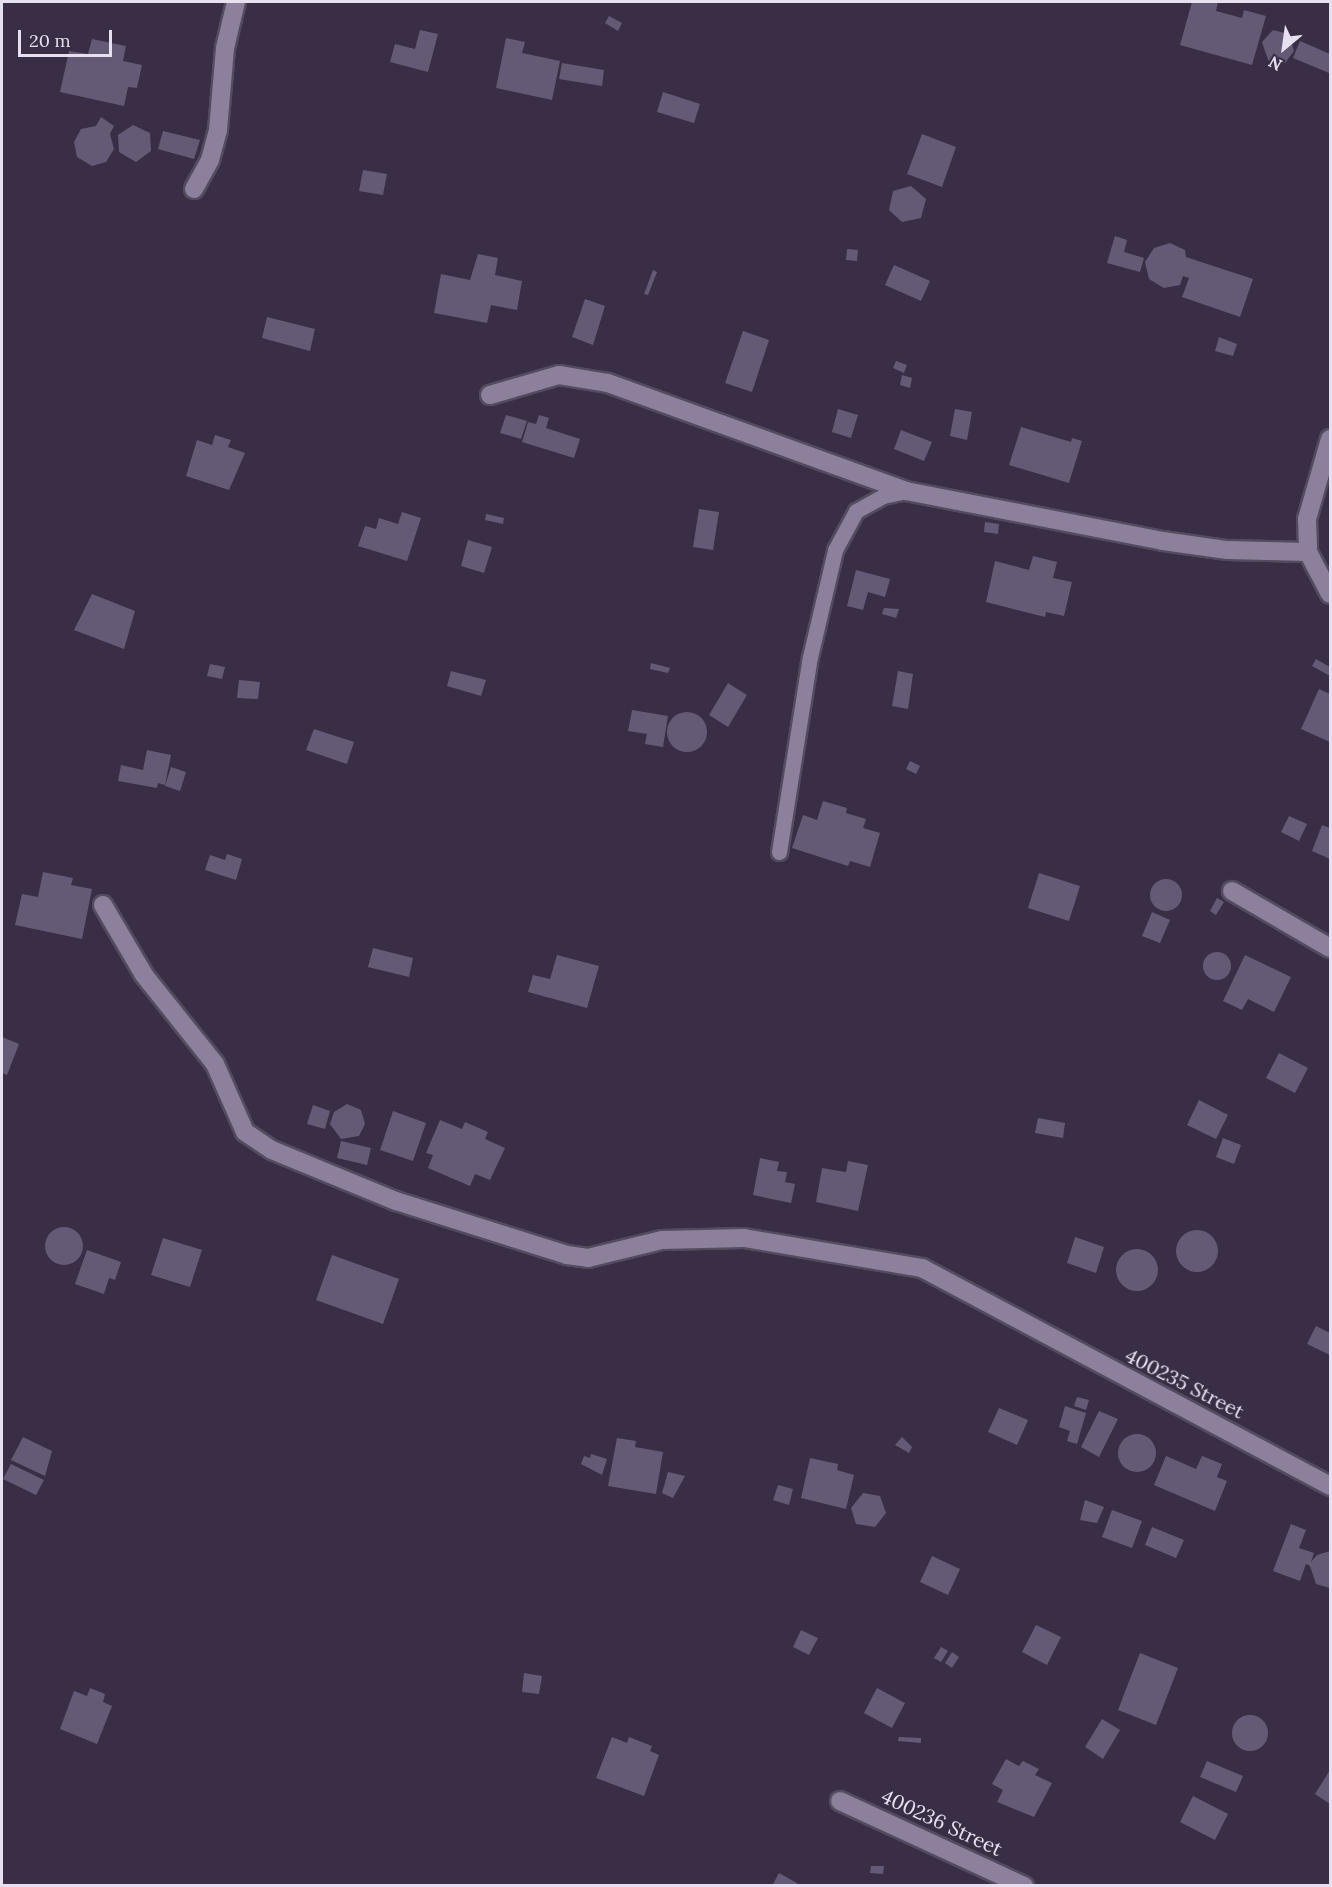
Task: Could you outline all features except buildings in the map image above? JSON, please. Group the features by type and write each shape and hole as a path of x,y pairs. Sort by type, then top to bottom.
{"street":[{"path":"194,189 210,160 218,130 225,48 236,2"},
{"path":"490,395 559,375 608,383 906,491 1163,541 1227,550 1308,552"},
{"path":"1330,439 1307,519 1308,552 1330,594"},
{"path":"1232,891 1330,948"},
{"name":"400235 Street","path":"103,905 144,975 215,1064 245,1132 272,1150 396,1201 567,1255 588,1258 662,1240 744,1238 841,1252 922,1268 1330,1486"},
{"name":"400236 Street","path":"840,1801 940,1844 1024,1886"}],"lane":[{"path":"779,852 810,657 835,550 856,511 883,496 906,491"}]}
